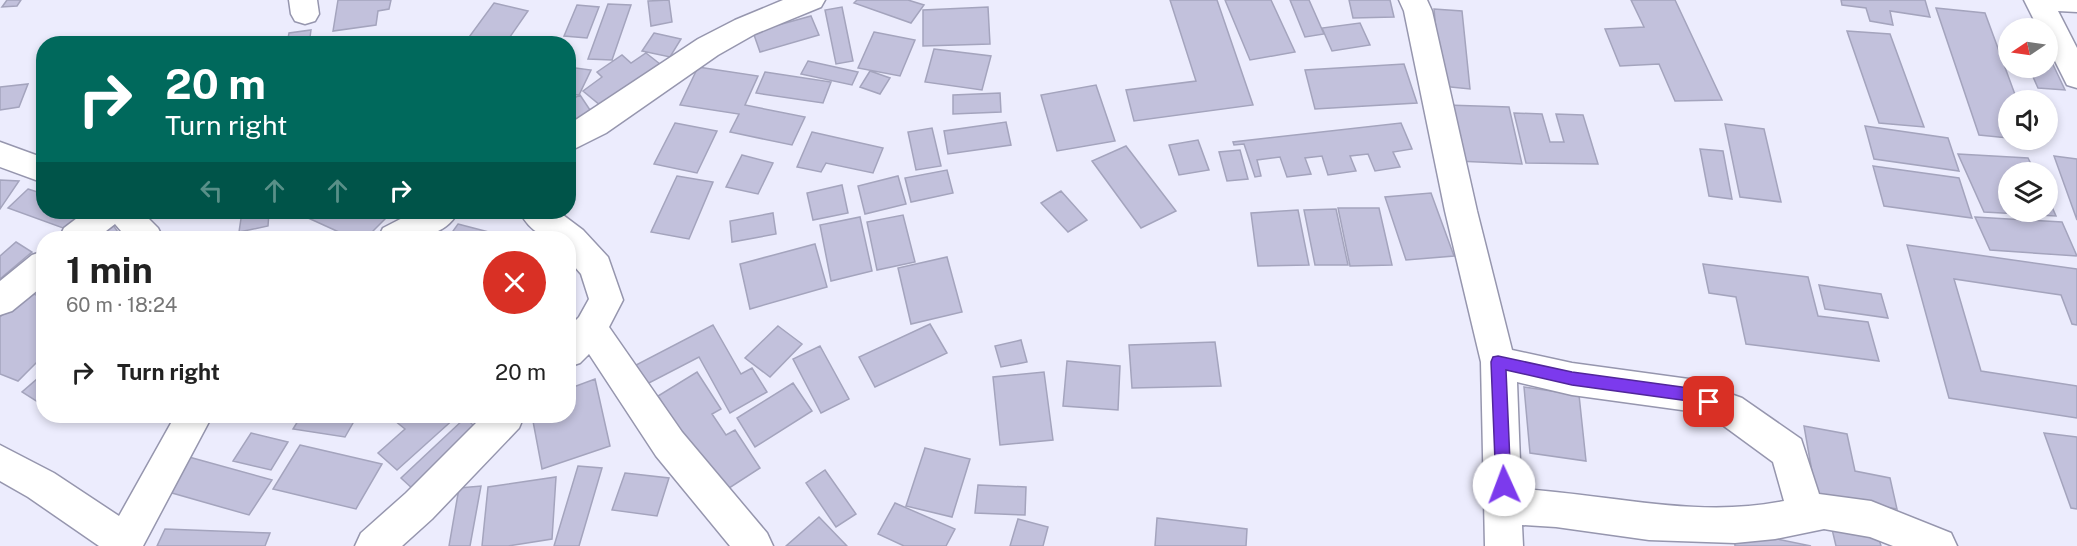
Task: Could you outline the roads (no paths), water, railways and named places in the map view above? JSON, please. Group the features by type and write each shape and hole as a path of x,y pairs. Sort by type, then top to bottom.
{"street":[{"path":"576,136 595,125 708,47 745,27 811,0"},
{"path":"1413,0 1498,362 1504,546"},
{"path":"2077,2 2038,0 2077,77"},
{"path":"0,154 36,168"},
{"path":"84,231 98,219"},
{"path":"129,219 141,231"},
{"path":"407,231 429,219"},
{"path":"545,219 560,231"},
{"path":"576,244 596,267 606,300 580,340 754,546"},
{"path":"0,301 36,272"},
{"path":"1498,362 1572,379 1689,395 1729,409 1788,451 1798,480 1805,515"},
{"path":"0,462 41,485 124,544 190,423"},
{"path":"374,546 419,506 499,423"},
{"path":"1504,506 1556,509 1649,522 1698,525 1735,525 1824,511 1871,519 1938,546"}]}
